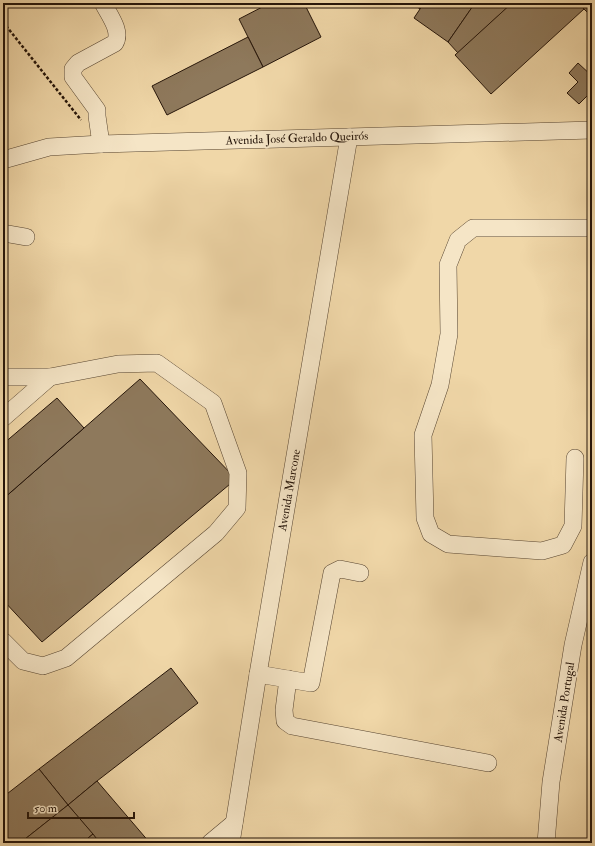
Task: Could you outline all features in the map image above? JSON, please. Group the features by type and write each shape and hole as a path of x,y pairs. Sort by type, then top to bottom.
{"street":[{"path":"101,144 97,110 73,77 73,69 78,63 115,43 117,31 103,3"},
{"name":"Avenida José Geraldo Queirós","path":"3,160 49,147 101,144 592,130"},
{"name":"Avenida Marcone","path":"231,843 258,674 349,137"},
{"path":"575,458 573,526 563,545 542,551 448,544 431,534 425,518 424,435 440,385 449,334 448,265 458,240 473,228 592,228"},
{"path":"3,233 26,237"},
{"path":"3,377 50,377 118,364 157,363 213,403 238,473 237,508 216,533 66,658 43,666 23,661 3,641"},
{"path":"3,418 50,377"},
{"name":"Avenida Portugal","path":"546,843 551,782 573,645 592,562"},
{"path":"258,674 311,683 332,573 340,569 360,573"},
{"path":"288,679 284,710 285,721 292,726 488,763"},
{"path":"210,843 234,823"}],"path":[{"path":"3,22 86,126"}],"building":[{"path":"270,3 304,3 321,37 263,67 239,19"},
{"path":"412,3 424,3 420,9"},
{"path":"424,3 475,3 448,42 414,18"},
{"path":"475,3 512,3 458,53 448,42"},
{"path":"512,3 579,3 584,9 491,94 455,55"},
{"path":"579,3 592,3 592,17 584,9"},
{"path":"248,37 263,67 167,115 152,86"},
{"path":"578,63 592,76 592,91 579,104 567,93 578,82 569,73"},
{"path":"140,379 236,479 42,642 3,600 3,499"},
{"path":"57,398 84,428 3,499 3,444"},
{"path":"171,668 198,703 68,805 39,769"},
{"path":"39,769 68,805 20,843 3,843 3,797"},
{"path":"97,781 150,843 100,843 68,805"},
{"path":"68,805 93,834 82,843 20,843"},
{"path":"93,834 100,843 82,843"},
{"path":"327,840 347,843 327,843"}]}
